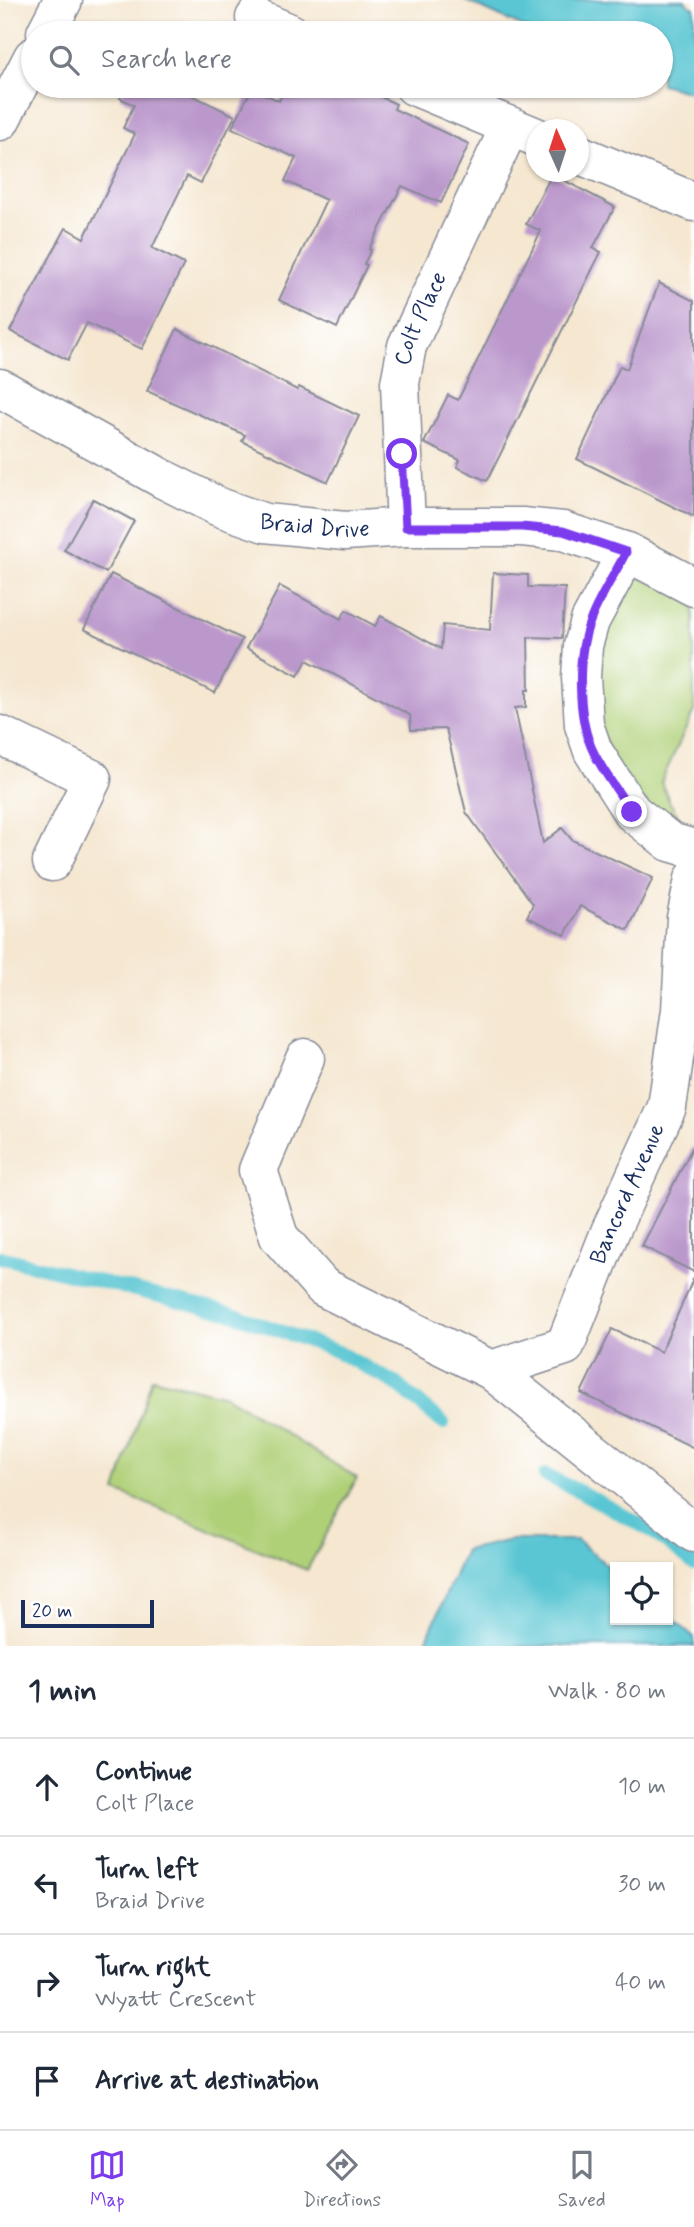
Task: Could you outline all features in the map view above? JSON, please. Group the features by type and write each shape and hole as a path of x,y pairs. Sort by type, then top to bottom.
{"street":[{"path":"52,21 63,0"},
{"path":"254,18 261,21"},
{"path":"0,121 21,80"},
{"name":"Colt Place","path":"406,527 400,383 407,346 523,132 442,98"},
{"path":"589,158 694,202"},
{"name":"Braid Drive","path":"0,388 163,479 219,507 265,523 345,531 406,527 522,527 563,531 626,552 694,587"},
{"path":"626,552 590,621 583,646 581,677 584,725 593,751 632,812 670,842 694,849"},
{"path":"0,735 92,779 52,862"},
{"name":"Bancord Avenue","path":"491,1370 565,1346 610,1232 680,1112 681,1010 686,918 694,879"},
{"path":"305,1058 258,1170 279,1237 323,1287 491,1370 694,1533"}],"green space":[{"path":"627,552 694,587 694,711 661,782 670,803 694,841 632,812 581,677"},
{"path":"152,1378 226,1396 357,1478 307,1570 116,1491"}],"water":[{"path":"464,0 685,0 694,7 694,93 673,87 673,21 510,21"},
{"path":"511,1540 577,1540 610,1568 610,1625 673,1625 673,1619 694,1637 694,1646 424,1646 465,1550"}],"building":[{"path":"120,98 198,98 235,116 201,183 187,176 152,248 184,264 142,349 87,323 68,360 10,331 66,228 84,238 135,134 123,128 134,105"},
{"path":"247,98 273,98 279,101 280,98 383,98 396,104 394,109 469,144 441,203 402,186 369,249 371,250 364,264 367,265 337,328 279,300 326,200 285,181 296,158 232,128"},
{"path":"548,182 567,182 615,207 593,248 601,252 487,481 457,467 460,460 424,443 448,395 458,400 541,231 526,224"},
{"path":"659,283 694,301 694,517 577,459 620,366 627,369"},
{"path":"177,329 297,390 299,387 359,416 328,482 242,441 245,435 147,391"},
{"path":"93,499 134,521 106,573 64,550"},
{"path":"493,573 528,575 528,587 565,588 562,638 528,637 529,690 526,690 526,707 515,708 543,843 562,828 572,840 653,878 628,930 580,906 565,935 527,917 533,904 466,812 446,729 411,730 410,715 307,660 298,676 246,648 280,586 341,619 346,610 375,626 381,616 441,649 443,625 490,630"},
{"path":"111,574 242,639 215,693 84,629"},
{"path":"694,1144 694,1272 642,1246"},
{"path":"694,1277 694,1448 581,1393 612,1329 661,1352"}],"waterway":[{"path":"0,1257 236,1315 336,1351 395,1383 443,1423"},
{"path":"545,1475 652,1531 694,1564"}],"route":[{"path":"402,454 406,527 522,527 563,531 626,552 590,621 583,646 581,677 584,725 593,751 632,812"}]}
